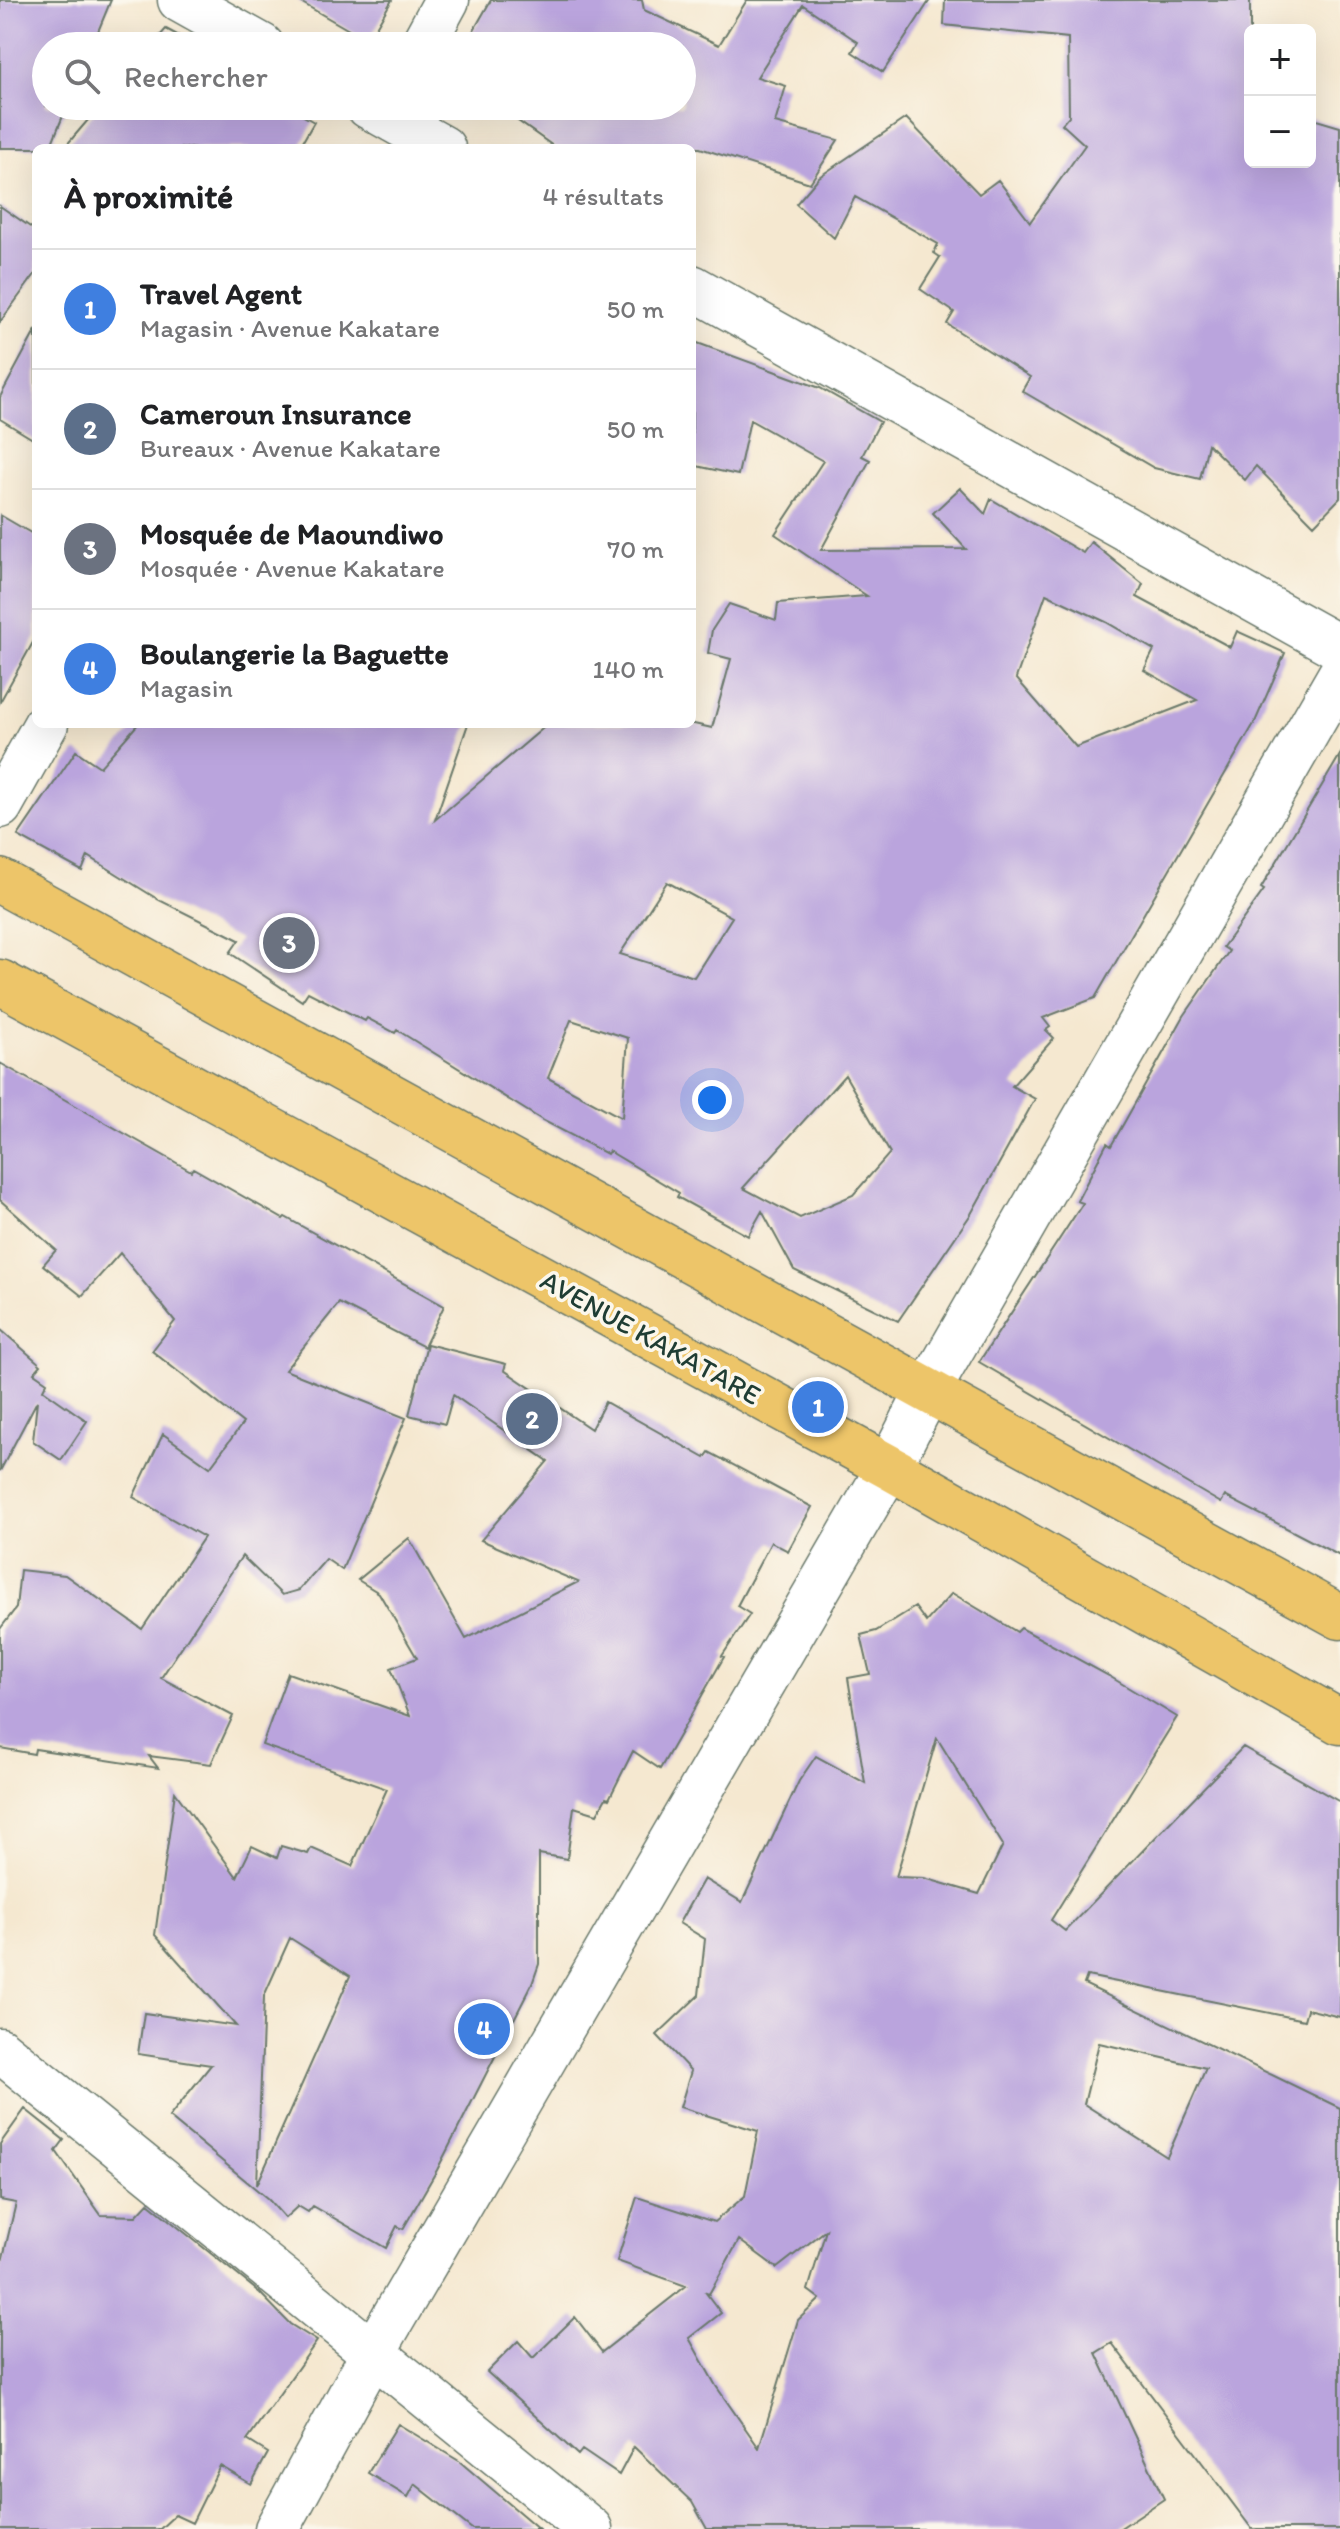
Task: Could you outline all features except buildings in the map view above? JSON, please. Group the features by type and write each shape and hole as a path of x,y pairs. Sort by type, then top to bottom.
{"main road":[{"path":"0,881 1340,1617"},
{"name":"AVENUE KAKATARE","path":"0,982 889,1467 1340,1722"}],"street":[{"path":"180,0 237,32"},
{"path":"430,32 447,0"},
{"path":"379,120 434,144"},
{"path":"696,289 1340,648"},
{"path":"277,2529 374,2351 889,1467 928,1391 1340,675"},
{"path":"0,806 44,728"},
{"path":"0,2050 590,2529"}],"place":[{"name":"Mosquée de Maoundiwo","path":"289,943"},
{"name":"Travel Agent","path":"818,1407"},
{"name":"Cameroun Insurance","path":"532,1419"},
{"name":"Boulangerie la Baguette","path":"484,2029"}]}
